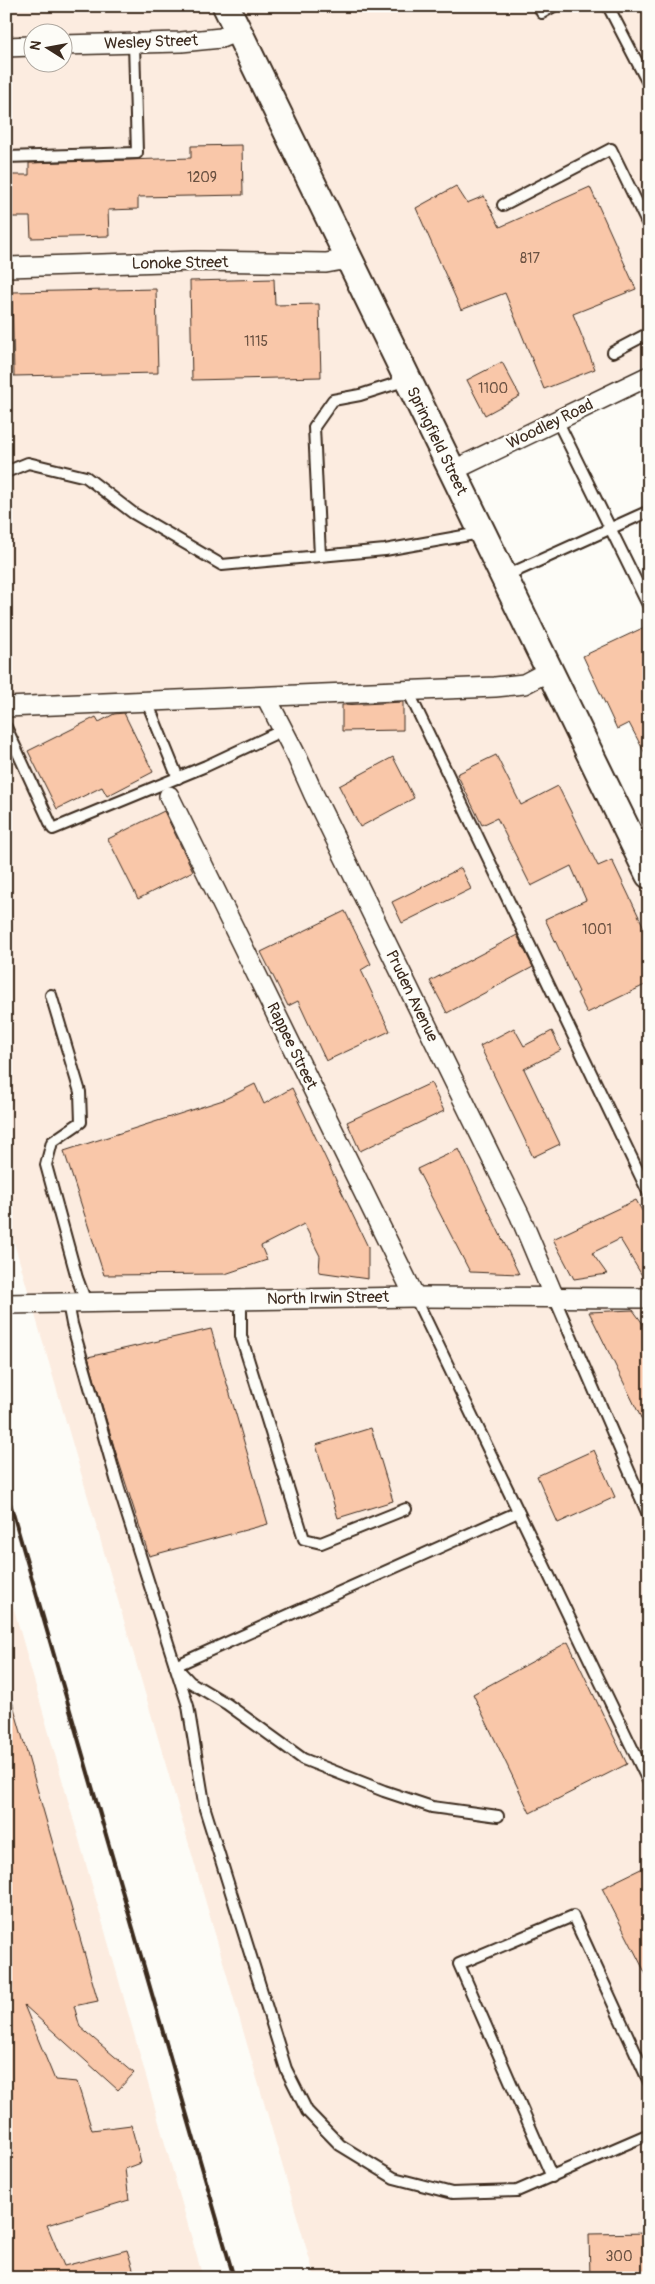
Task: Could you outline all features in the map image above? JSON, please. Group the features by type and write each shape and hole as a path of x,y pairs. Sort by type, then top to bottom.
{"main road":[{"name":"Springfield Street","path":"226,6 502,577 649,875"}],"street":[{"name":"Wesley Street","path":"72,45 182,42 221,38 238,31"},
{"path":"6,47 22,46"},
{"name":"Lonoke Street","path":"9,267 195,261 326,263 337,262 348,256"},
{"name":"Woodley Road","path":"452,471 649,376"},
{"path":"6,707 495,687 524,684 549,671"},
{"name":"Pruden Avenue","path":"266,697 520,1216 554,1298"},
{"name":"Rappee Street","path":"169,796 415,1297"},
{"name":"North Irwin Street","path":"6,1304 415,1297 649,1298"}],"lane":[{"path":"539,6 542,13 554,6"},
{"path":"608,6 649,85"},
{"path":"6,157 137,154 134,43"},
{"path":"503,205 611,149 649,227"},
{"path":"613,352 649,333"},
{"path":"320,556 314,427 333,400 360,395 407,380"},
{"path":"557,420 612,528 620,549 649,607"},
{"path":"6,472 28,463 86,478 133,513 222,565 385,550 481,532"},
{"path":"502,577 649,511"},
{"path":"408,691 649,1194"},
{"path":"147,702 178,778"},
{"path":"6,727 53,829 178,778 283,730"},
{"path":"51,995 80,1092 81,1122 52,1142 46,1165 77,1278 77,1302 72,1324 118,1486 188,1706 205,1809 286,2070 307,2110 340,2144 394,2178 452,2193 518,2191 649,2134"},
{"path":"415,1297 649,1783"},
{"path":"554,1298 649,1517"},
{"path":"240,1300 241,1336 304,1538 321,1543 406,1509"},
{"path":"175,1666 518,1512"},
{"path":"175,1666 190,1682 227,1704 304,1759 384,1791 432,1807 498,1816"},
{"path":"552,2177 459,1964 573,1916 649,2082"}],"shaded area":[{"path":"6,6 649,6 649,362 452,472 649,886 649,2278 315,2278 6,1215"},
{"path":"6,1581 203,2278 6,2278"}],"building":[{"path":"242,145 243,195 138,197 138,209 108,210 109,236 31,238 30,217 6,217 6,175 29,175 29,163 191,158 191,146"},
{"path":"456,186 467,203 484,196 500,227 590,187 636,289 573,314 595,369 544,389 505,293 461,310 416,208"},
{"path":"274,279 275,305 319,304 321,377 192,380 190,281"},
{"path":"156,289 158,373 14,376 12,292"},
{"path":"502,362 520,396 485,415 467,380"},
{"path":"649,625 649,761 629,723 617,729 583,656"},
{"path":"403,702 403,730 342,731 342,705"},
{"path":"124,713 153,772 107,796 102,787 57,809 28,751 96,717 99,722 114,714"},
{"path":"496,755 521,805 558,786 598,866 612,860 649,938 649,983 587,1013 545,919 586,900 571,866 531,886 497,818 482,825 457,774"},
{"path":"393,757 414,798 360,827 339,786"},
{"path":"164,811 193,871 138,899 108,839"},
{"path":"461,868 471,889 402,923 392,902"},
{"path":"345,911 371,964 361,970 390,1031 326,1061 298,1001 288,1006 261,952"},
{"path":"517,935 533,967 447,1013 430,981"},
{"path":"514,1028 524,1046 552,1031 561,1050 524,1069 560,1144 533,1157 480,1046"},
{"path":"431,1083 444,1111 360,1151 347,1122"},
{"path":"255,1084 264,1104 292,1088 368,1247 368,1279 319,1272 320,1256 304,1224 261,1246 267,1260 225,1274 104,1275 64,1151 223,1100"},
{"path":"459,1149 519,1274 470,1272 417,1169"},
{"path":"636,1200 649,1223 649,1287 620,1239 592,1253 607,1274 574,1279 553,1239"},
{"path":"633,1310 649,1332 649,1434 589,1312"},
{"path":"211,1329 268,1524 149,1556 88,1357"},
{"path":"371,1428 393,1501 338,1518 316,1445"},
{"path":"594,1450 615,1497 558,1523 537,1476"},
{"path":"568,1642 627,1764 530,1813 473,1694"},
{"path":"6,1694 10,1694 98,2001 74,2006 80,2027 134,2073 118,2090 24,2005 55,2080 77,2082 92,2130 131,2125 141,2163 125,2169 129,2200 47,2225 64,2266 127,2250 136,2278 6,2278"},
{"path":"649,1865 649,1980 602,1888"},
{"path":"649,2233 649,2278 590,2278 589,2234"}],"railway":[{"path":"6,1489 234,2278"}]}
